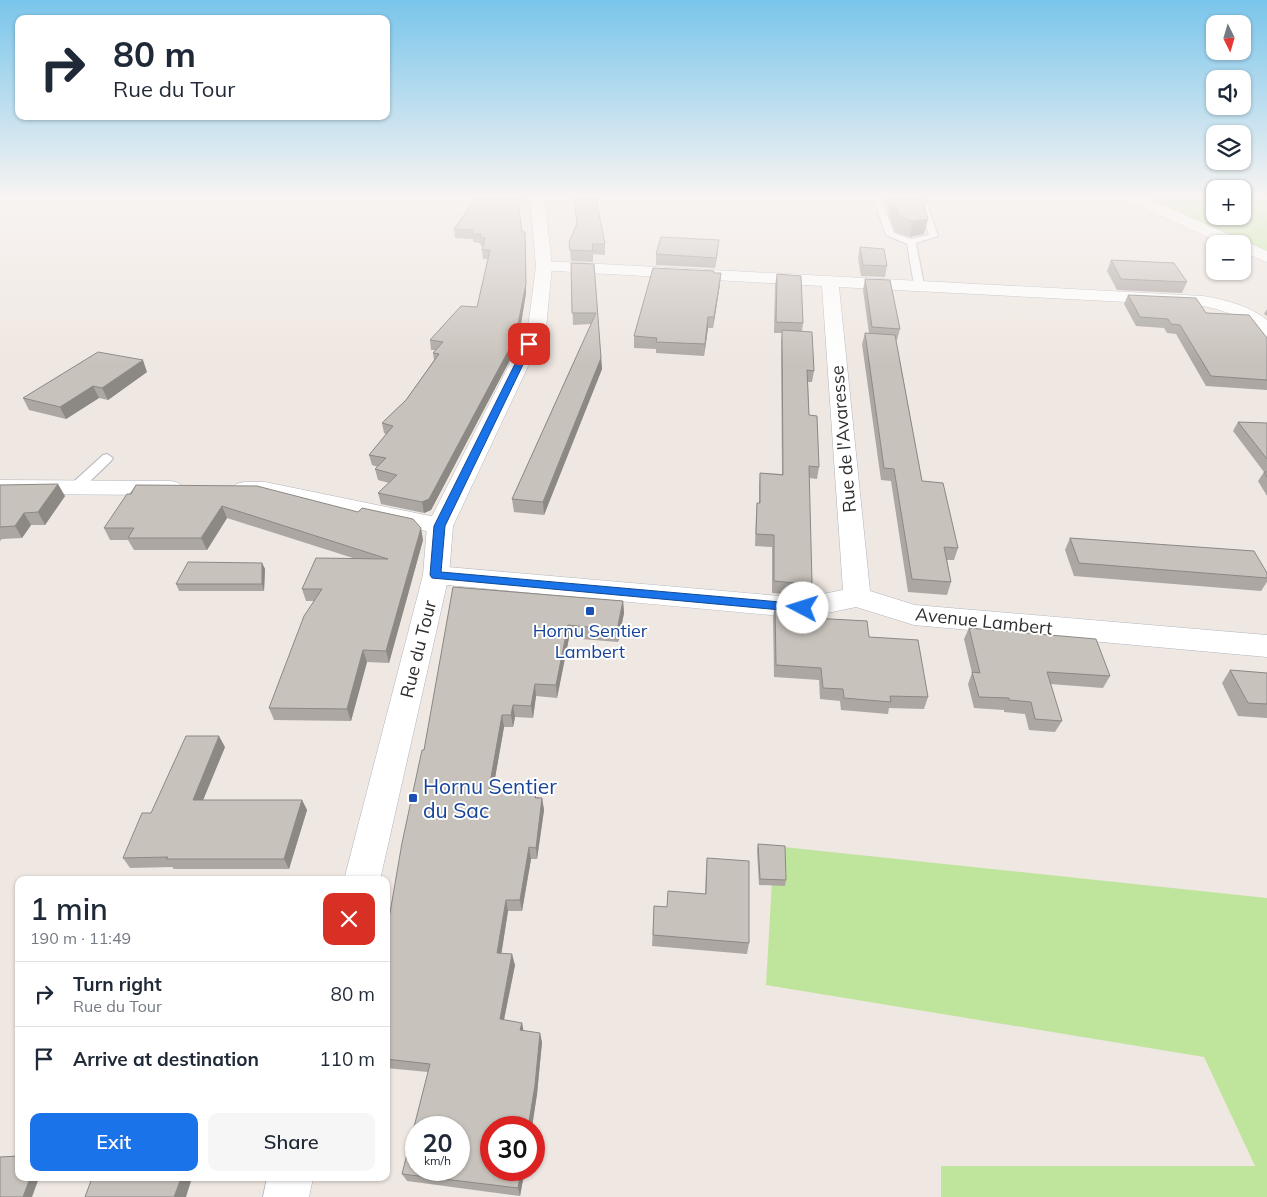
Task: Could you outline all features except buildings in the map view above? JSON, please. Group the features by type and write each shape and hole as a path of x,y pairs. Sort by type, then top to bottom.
{"street":[{"name":"Rue du Tour","path":"363,876 436,575 440,526 537,328 544,266 543,252"},
{"path":"1255,252 1267,257"},
{"path":"544,266 1203,300 1247,313 1259,321 1267,331"},
{"name":"Rue de l'Avaresse","path":"830,280 857,597"},
{"path":"0,487 195,488"},
{"path":"225,489 265,489 440,526"},
{"name":"Avenue Lambert","path":"436,575 803,608 857,597 914,615 1267,646"},
{"path":"286,1197 289,1181"}],"lane":[{"path":"914,252 919,285"},
{"path":"75,488 107,458"}],"green space":[{"path":"774,846 1267,898 1267,1197 941,1197 941,1166 1255,1166 1204,1057 766,985"}],"place":[{"name":"Hornu Sentier Lambert","path":"590,611"},
{"name":"Hornu Sentier du Sac","path":"413,798"}],"route":[{"path":"529,344 440,526 436,575 803,608"}]}
